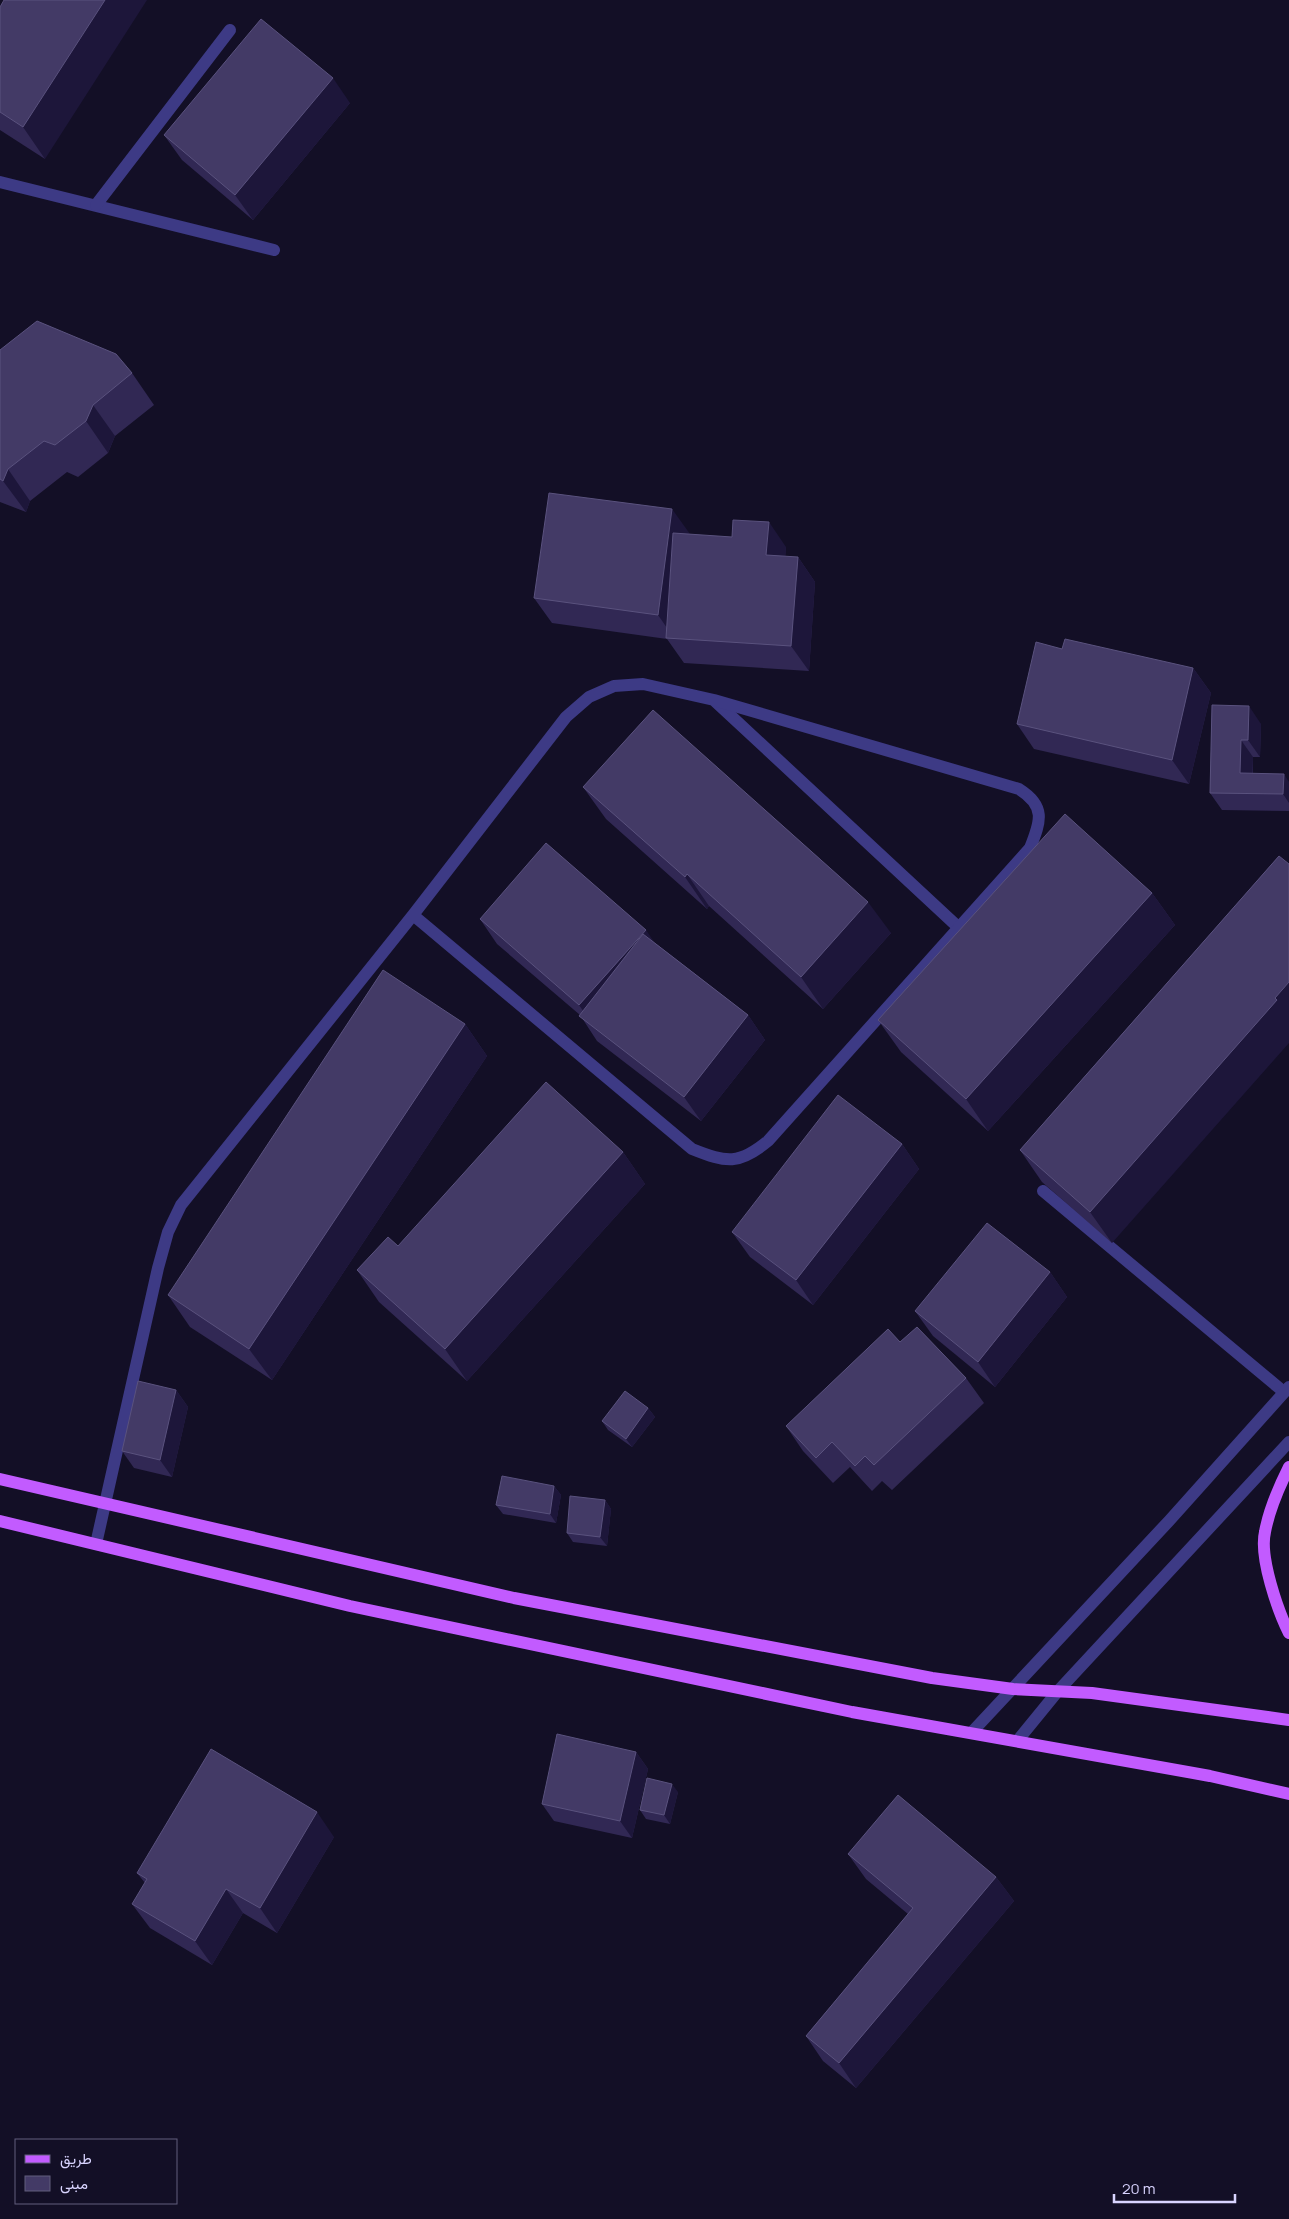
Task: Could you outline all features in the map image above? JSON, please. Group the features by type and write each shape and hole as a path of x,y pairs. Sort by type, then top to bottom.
{"main road":[{"path":"1289,1466 1264,1534 1272,1589 1280,1616 1289,1633"},
{"path":"0,1480 514,1598 932,1678 1012,1689 1092,1694 1289,1720"},
{"path":"0,1521 359,1608 852,1712 1018,1740 1210,1776 1289,1794"}],"street":[{"path":"96,205 230,30"},
{"path":"0,182 274,250"},
{"path":"96,1544 158,1268 168,1232 181,1205 413,915 566,718 589,697 614,686 643,684 714,700 1019,788 1031,796 1040,812 1038,827 1030,848 768,1141 751,1155 736,1160 713,1158 692,1149 413,915"},
{"path":"714,700 958,927"},
{"path":"972,1732 1169,1521 1287,1390 1043,1191"},
{"path":"1018,1740 1058,1691 1289,1442"}],"building":[{"path":"4,0 105,0 23,127 0,112 0,7"},
{"path":"261,19 333,78 235,195 164,135"},
{"path":"37,321 116,354 132,373 93,405 86,421 55,445 44,441 8,469 3,481 0,479 0,350"},
{"path":"549,493 672,509 658,615 534,598"},
{"path":"733,520 769,522 766,555 798,557 791,646 666,638 673,533 732,537"},
{"path":"1065,639 1193,668 1172,760 1017,724 1036,642 1062,649"},
{"path":"1212,705 1249,706 1248,740 1241,740 1240,773 1284,774 1283,794 1210,793"},
{"path":"653,710 868,902 801,977 687,874 685,877 583,787"},
{"path":"1065,814 1152,893 966,1099 878,1020"},
{"path":"546,843 646,930 579,1005 480,919"},
{"path":"1279,856 1289,864 1289,982 1275,998 1277,1000 1090,1212 1020,1150"},
{"path":"643,934 748,1015 684,1097 579,1016"},
{"path":"383,970 465,1024 249,1349 168,1295"},
{"path":"546,1082 623,1152 445,1349 357,1270 388,1237 398,1246"},
{"path":"838,1095 902,1144 796,1280 732,1232"},
{"path":"987,1223 1050,1272 978,1362 915,1311"},
{"path":"917,1327 966,1378 874,1465 865,1456 855,1466 832,1442 816,1458 786,1426 888,1329 900,1342"},
{"path":"138,1381 176,1390 160,1460 122,1451"},
{"path":"625,1391 648,1408 626,1439 602,1421"},
{"path":"502,1476 554,1486 550,1514 496,1505"},
{"path":"570,1496 605,1500 600,1537 567,1533"},
{"path":"557,1734 636,1752 620,1821 542,1804"},
{"path":"211,1749 317,1812 260,1908 226,1889 195,1941 132,1904 147,1879 137,1873"},
{"path":"647,1778 672,1784 664,1815 640,1810"},
{"path":"898,1795 996,1877 839,2063 806,2036 913,1908 848,1854"}]}
